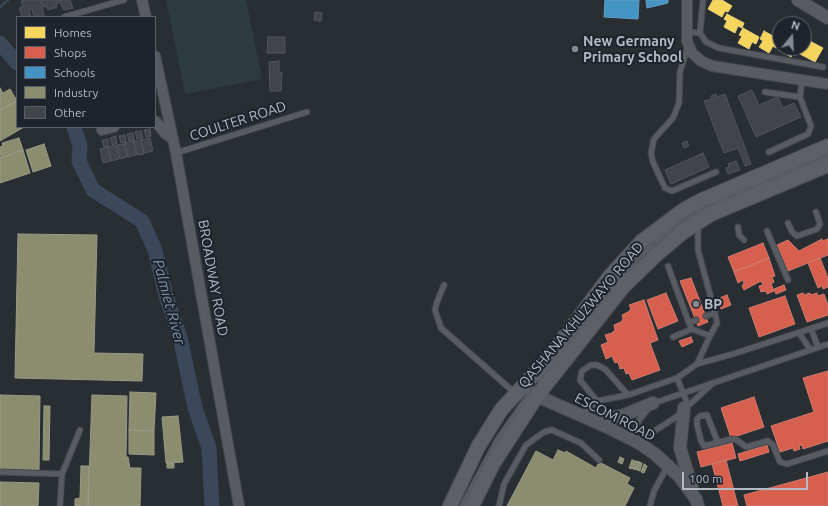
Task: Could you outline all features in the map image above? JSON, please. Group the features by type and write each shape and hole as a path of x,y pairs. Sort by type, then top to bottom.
{"main road":[{"name":"QASHANA KHUZWAYO ROAD","path":"472,506 527,391 547,360 625,258 658,229 685,209 716,194 828,146"},
{"name":"QASHANA KHUZWAYO ROAD","path":"450,506 478,447 501,410 527,391 623,287 667,245 698,222 719,210 828,165"}],"street":[{"path":"142,0 146,16"},
{"path":"686,0 686,31 688,45 696,58 712,66 828,84"},
{"path":"798,0 828,18"},
{"name":"BROADWAY ROAD","path":"156,61 176,153 239,506"},
{"path":"156,122 166,134 172,138"},
{"path":"102,130 110,128"},
{"name":"ESCOM ROAD","path":"527,391 636,441 668,464 697,502"},
{"path":"595,421 624,415 653,403"},
{"path":"686,407 680,448 697,502"}],"lane":[{"path":"68,16 124,0"},
{"path":"703,0 700,33 706,42 719,48 823,67"},
{"path":"686,31 700,33"},
{"path":"688,45 680,72 680,103 673,118 654,139 651,153 653,162 666,188 672,191 716,172"},
{"path":"769,152 808,134 810,130 811,126 800,97 802,79"},
{"path":"765,92 800,97"},
{"name":"COULTER ROAD","path":"176,153 307,112"},
{"path":"462,506 498,439 527,391 609,290 639,257 661,238 691,217 716,204 828,156"},
{"path":"788,223 792,232 798,236 817,229 820,224 816,212"},
{"path":"697,364 717,323 698,250 698,222"},
{"path":"738,227 739,235 744,240"},
{"path":"767,231 788,280"},
{"path":"668,266 692,329 710,336"},
{"path":"444,286 435,310 441,328 527,391"},
{"path":"706,316 715,313"},
{"path":"689,323 696,320"},
{"path":"582,415 597,401 628,395 677,378 697,364 828,323"},
{"path":"673,337 692,329"},
{"path":"811,329 818,347"},
{"path":"799,332 810,349"},
{"path":"636,441 638,420 653,403 828,344"},
{"path":"597,401 580,380 582,371 591,365 597,365 605,368 628,395"},
{"path":"677,378 686,407"},
{"path":"636,441 668,423 714,382"},
{"path":"718,443 707,415 700,416 697,419 697,425 703,444 707,447 735,439 746,447 768,441 773,445 780,462 784,464 828,451"},
{"path":"60,506 62,474 80,430"},
{"path":"499,506 504,484 526,446 544,432 552,430 581,444 599,460"},
{"path":"650,506 657,484 668,464"},
{"path":"0,472 62,474"}],"shaded area":[{"path":"166,0 246,0 262,79 185,94"}],"building: Homes":[{"path":"713,0 722,0 732,6 728,12 725,11 722,17 708,9"},
{"path":"727,14 744,23 742,28 738,26 735,33 724,27 727,21 724,19"},
{"path":"743,28 759,37 756,44 752,42 749,49 738,43 742,36 739,35"},
{"path":"764,31 772,36 772,48 769,53 759,47 763,41 760,39"},
{"path":"812,42 823,48 815,62 804,56 812,56"}],"building: Shops":[{"path":"822,239 822,241 828,239 828,255 788,271 777,245 788,240 799,251"},
{"path":"763,243 769,258 734,272 728,257"},
{"path":"769,258 775,276 772,277 774,282 771,284 774,291 767,294 766,291 761,292 759,286 763,285 761,281 744,290 742,286 744,283 743,280 738,283 734,272"},
{"path":"820,258 828,278 828,287 823,289 822,286 818,288 808,263"},
{"path":"691,278 708,322 698,326 680,281"},
{"path":"784,285 786,290 776,294 774,289"},
{"path":"666,293 678,321 658,329 647,300"},
{"path":"803,293 804,295 810,293 811,295 817,293 818,296 824,294 828,305 828,315 807,322 797,295"},
{"path":"727,295 731,305 721,309 717,299"},
{"path":"785,296 795,324 759,337 749,308"},
{"path":"644,300 658,340 650,343 660,370 632,380 629,373 626,374 624,368 620,369 618,362 615,363 612,356 606,359 601,345 608,342 605,335 612,333 615,330 614,325 621,322 623,319 622,315 631,309 629,305"},
{"path":"691,337 693,342 682,347 679,341"},
{"path":"828,371 828,441 803,449 802,445 799,446 800,449 794,451 793,448 780,452 771,426 814,412 803,378"},
{"path":"754,397 764,427 731,438 721,408"},
{"path":"732,443 736,458 701,467 697,452"},
{"path":"767,445 769,452 740,461 738,454"},
{"path":"726,460 738,506 723,506 712,464"},
{"path":"828,472 828,506 747,506 744,495"}],"building: Schools":[{"path":"605,0 639,0 638,19 604,17"},
{"path":"646,0 668,0 668,3 647,8"}],"building: Industry":[{"path":"0,88 3,93 10,89 16,102 0,110"},
{"path":"16,102 16,128 22,128 0,141 0,110"},
{"path":"19,138 23,150 1,158 0,147 3,146 2,143"},
{"path":"44,144 51,166 33,172 26,150"},
{"path":"23,150 30,173 0,183 0,158"},
{"path":"18,234 97,235 94,353 143,354 142,381 15,378"},
{"path":"130,392 156,393 154,431 129,430"},
{"path":"0,395 40,396 39,470 0,469"},
{"path":"92,395 127,396 126,457 128,457 130,468 141,468 140,506 88,506"},
{"path":"44,406 50,406 49,460 43,460"},
{"path":"178,416 183,462 166,463 162,417"},
{"path":"129,430 154,431 154,455 129,454"},
{"path":"558,450 565,453 566,451 596,468 599,462 630,478 627,484 634,488 625,506 507,506 536,451 553,460"},
{"path":"620,457 624,459 622,464 618,462"},
{"path":"632,460 635,461 632,469 629,468"},
{"path":"636,461 639,462 636,470 633,469"},
{"path":"639,462 642,463 640,471 637,470"},
{"path":"167,463 174,463 174,468 167,468"},
{"path":"644,464 647,466 644,473 641,472"},
{"path":"81,466 89,466 88,506 75,506 75,499 80,498"},
{"path":"0,482 39,483 38,506 0,506"}],"building: Other":[{"path":"41,0 44,16 34,16 32,9 29,10 31,16 22,16 19,8 23,6 21,1"},
{"path":"41,0 58,0 59,3 56,4 57,7 48,10 47,6 44,7"},
{"path":"59,0 70,0 73,8 64,10"},
{"path":"315,12 322,13 321,21 314,20"},
{"path":"268,37 285,37 285,53 267,53"},
{"path":"279,61 279,73 282,72 281,91 270,91 269,62"},
{"path":"752,90 759,105 778,97 783,108 794,103 801,117 756,137 738,96"},
{"path":"716,94 717,97 725,94 751,164 745,166 738,148 724,153 704,101 712,99 711,96"},
{"path":"150,129 151,136 146,137 144,130"},
{"path":"141,131 143,138 137,139 135,132"},
{"path":"133,133 134,140 129,141 127,134"},
{"path":"125,135 126,142 121,143 119,136"},
{"path":"116,136 117,143 112,145 110,138"},
{"path":"150,138 153,151 144,153 141,140"},
{"path":"108,139 109,146 104,147 102,140"},
{"path":"141,140 144,154 137,155 134,141"},
{"path":"133,141 136,155 128,157 125,143"},
{"path":"687,141 689,146 684,148 682,143"},
{"path":"124,144 127,157 120,159 117,145"},
{"path":"116,145 119,159 111,161 108,147"},
{"path":"108,147 111,161 103,163 100,149"},
{"path":"703,153 709,167 671,184 665,170"},
{"path":"736,161 740,170 728,174 726,168 729,167 728,164"}],"waterway":[{"path":"0,7 8,0"},
{"name":"Palmiet River","path":"0,43 16,62"},
{"name":"Palmiet River","path":"74,128 80,146 79,161 93,190 142,221 155,250 166,296 180,337 195,408 209,448 212,506"}],"place":[{"name":"New Germany Primary School","path":"575,49"},
{"name":"BP","path":"696,304"}]}
